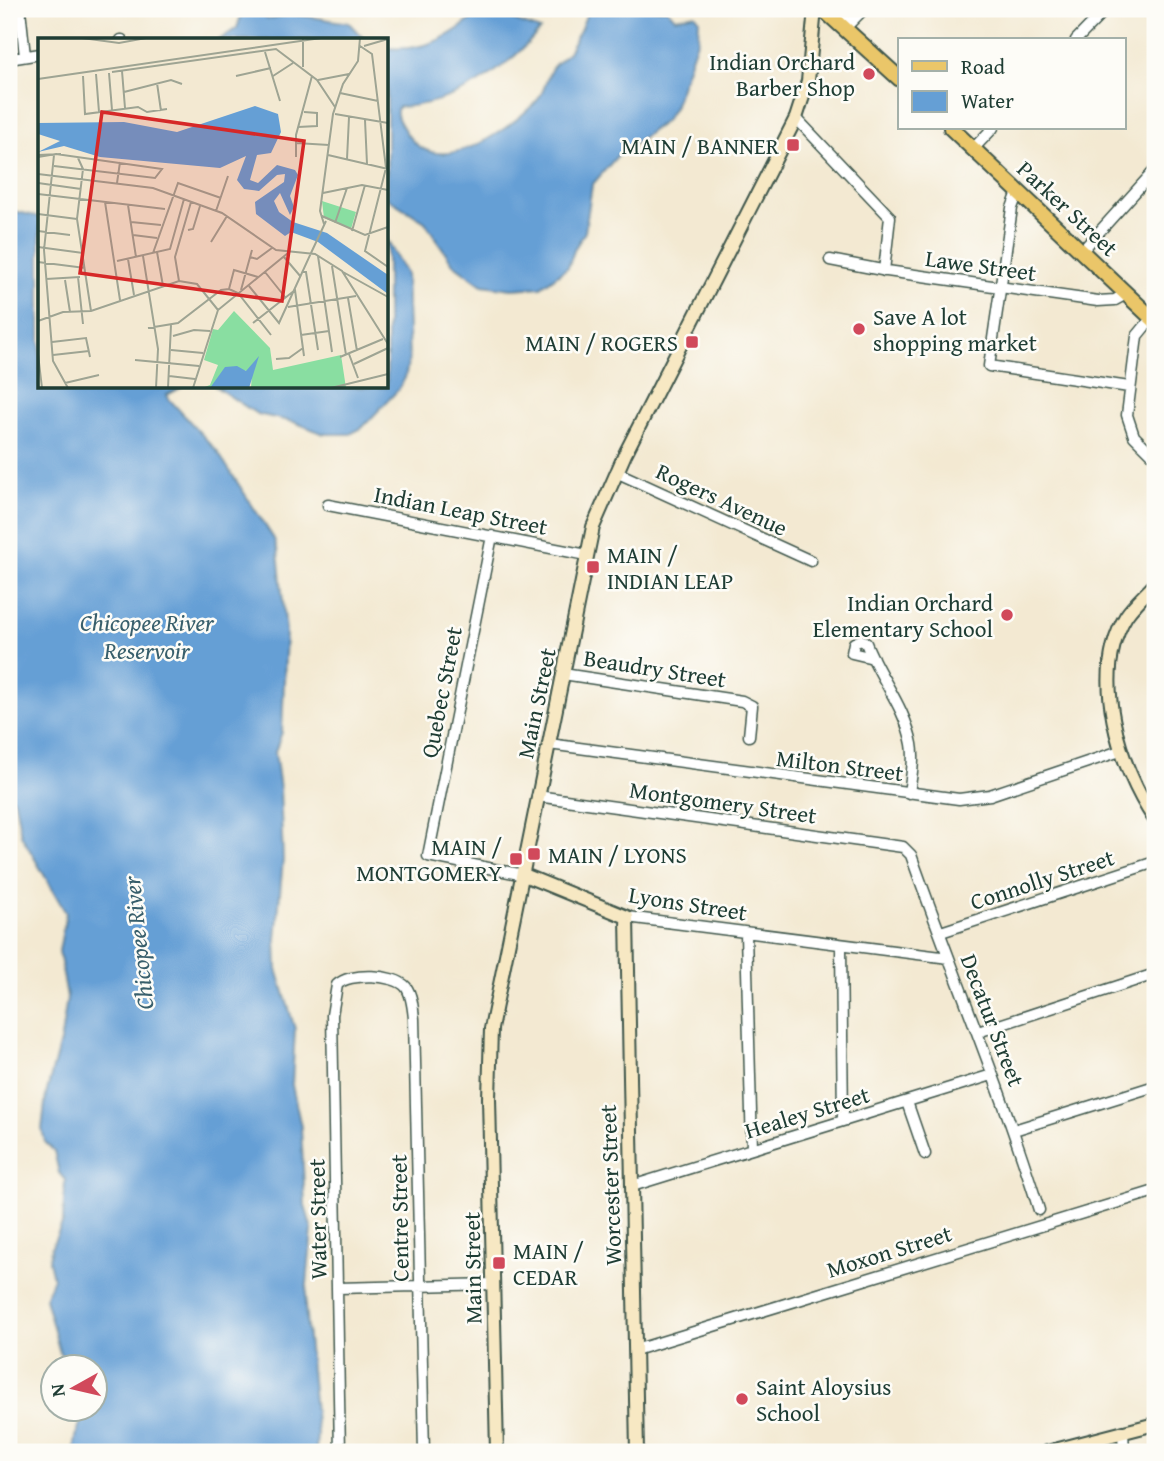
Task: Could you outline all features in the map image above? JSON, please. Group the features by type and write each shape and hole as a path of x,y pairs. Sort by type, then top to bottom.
{"main road":[{"name":"Main Street","path":"497,1452 491,1029 587,555 597,514 616,472 796,118 808,81 815,9"},
{"path":"823,9 846,27 898,77"},
{"name":"Parker Street","path":"953,130 1126,294 1154,317"},
{"path":"1155,584 1126,616 1113,651 1110,697 1120,751 1155,820"},
{"name":"Lyons Street","path":"524,875 627,917"},
{"name":"Worcester Street","path":"627,917 637,1452"},
{"path":"1047,1452 1155,1424"}],"street":[{"path":"20,9 25,56"},
{"path":"843,9 846,27"},
{"path":"846,27 863,9"},
{"path":"1078,38 1106,9"},
{"path":"9,58 38,54"},
{"path":"796,118 890,217 884,271"},
{"path":"973,149 991,130"},
{"path":"1081,252 1155,170"},
{"path":"1018,192 1012,208 989,366 1129,387"},
{"name":"Lawe Street","path":"830,260 884,271 1098,301 1115,300 1126,294"},
{"path":"1154,317 1137,336 1127,415 1131,430 1155,457"},
{"name":"Rogers Avenue","path":"616,472 811,561"},
{"name":"Indian Leap Street","path":"328,505 587,555"},
{"name":"Quebec Street","path":"428,856 492,536"},
{"path":"873,658 892,692 912,743 909,793"},
{"name":"Beaudry Street","path":"563,674 743,701 752,706 749,736"},
{"name":"Milton Street","path":"549,744 952,799 983,796 1120,751"},
{"name":"Montgomery Street","path":"537,796 904,847"},
{"name":"Decatur Street","path":"904,847 911,855 941,932 1014,1130 1039,1210"},
{"name":"Lyons Street","path":"428,856 524,875"},
{"name":"Connolly Street","path":"941,932 1155,862"},
{"name":"Lyons Street","path":"627,917 841,947 949,958"},
{"path":"746,934 752,1148"},
{"path":"841,947 843,1121"},
{"path":"978,1032 1155,974"},
{"name":"Centre Street","path":"337,985 347,979 394,979 404,985 412,1003 416,1050 424,1452"},
{"name":"Water Street","path":"337,985 332,1014 340,1452"},
{"name":"Healey Street","path":"632,1186 992,1075"},
{"path":"1014,1130 1155,1086"},
{"path":"907,1102 925,1154"},
{"name":"Moxon Street","path":"635,1350 1155,1191"},
{"path":"338,1288 493,1284"},
{"path":"1123,1432 1124,1452"}],"water":[{"path":"243,9 254,10 268,19 292,14 349,23 363,38 222,38 237,28"},
{"path":"483,9 540,30 511,59 477,84 439,100 398,107 397,116 405,131 418,146 434,152 451,153 470,148 505,128 533,105 541,94 551,69 566,55 574,42 588,9 667,9 675,18 695,14 699,19 698,38 674,107 665,121 618,155 592,185 585,232 568,267 541,287 512,289 482,285 453,264 425,222 388,199 388,48 401,49 427,44 462,27"},
{"name":"Chicopee River Reservoir","path":"9,210 38,217 38,388 180,388 167,395 169,399 217,451 274,539 278,552 286,632 282,732 275,752 280,789 283,859 276,939 277,969 295,1029 292,1085 301,1127 305,1205 312,1230 305,1306 317,1433 316,1452 75,1452 75,1440 80,1422 108,1422 108,1352 60,1352 45,1298 53,1278 49,1261 51,1248 63,1222 65,1180 59,1173 54,1151 45,1142 42,1129 46,1095 61,1038 67,998 59,951 66,913 21,835 15,802 9,794"},
{"path":"388,242 406,274 409,359 405,378 398,390 362,428 350,434 324,434 294,422 257,414 218,388 388,388"}],"place":[{"name":"Indian Orchard Barber Shop","path":"869,74"},
{"name":"MAIN / BANNER","path":"793,145"},
{"name":"Save A lot shopping market","path":"859,329"},
{"name":"MAIN / ROGERS","path":"692,342"},
{"name":"MAIN / INDIAN LEAP","path":"593,567"},
{"name":"Indian Orchard Elementary School","path":"1007,615"},
{"name":"MAIN / LYONS","path":"534,854"},
{"name":"MAIN / MONTGOMERY","path":"516,859"},
{"name":"MAIN / CEDAR","path":"499,1263"},
{"name":"Saint Aloysius School","path":"742,1399"}],"water label":[{"name":"Chicopee River","path":"138,943"}]}
